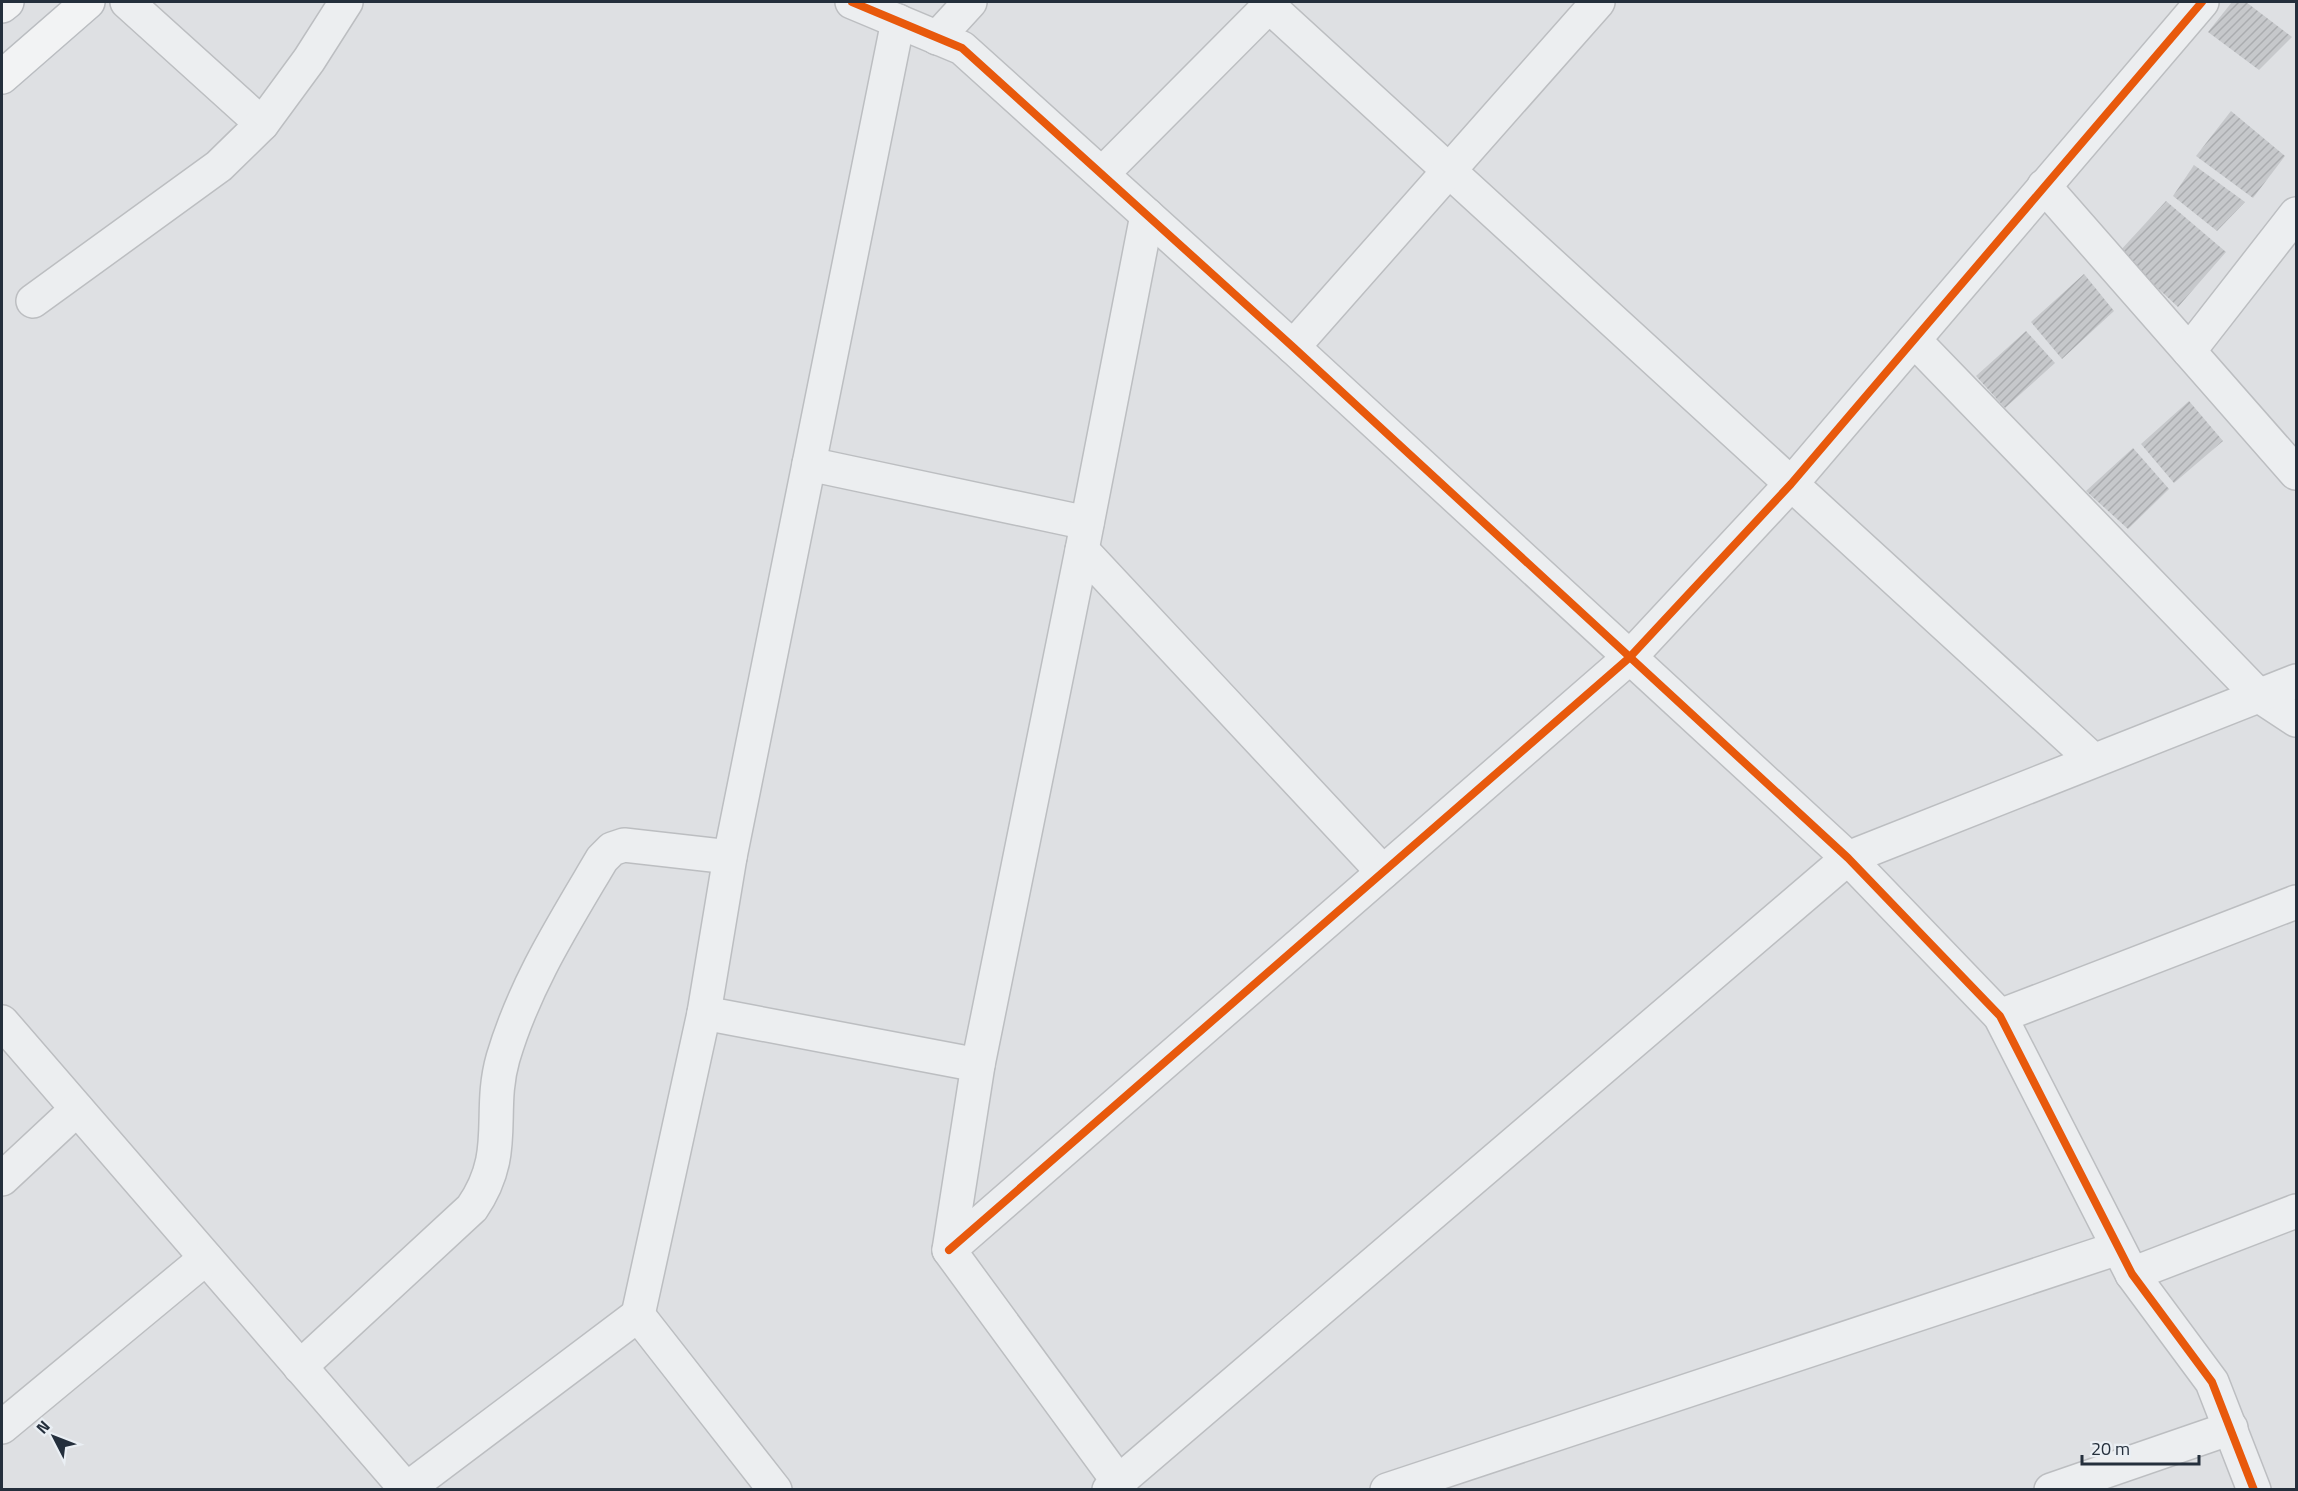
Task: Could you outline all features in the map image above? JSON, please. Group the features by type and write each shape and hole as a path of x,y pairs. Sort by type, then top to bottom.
{"main road":[{"path":"2,6 7,2"},
{"path":"2,77 88,2"}],"street":[{"path":"127,2 262,124"},
{"path":"33,301 219,166 262,124 309,60 346,2"},
{"path":"852,2 962,48 1293,347 1848,858 2000,1016 2125,1261 2212,1382 2254,1490"},
{"path":"937,38 970,2"},
{"path":"1293,347 1598,2"},
{"path":"948,1250 1629,658 1791,484 2202,2"},
{"path":"1102,174 1271,4 1448,171 2093,760"},
{"path":"2,1022 407,1489 638,1315 704,1013 730,857 898,21"},
{"path":"2044,186 2296,473"},
{"path":"2189,351 2296,214"},
{"path":"1147,215 978,1065 948,1250 1116,1487 1848,858 2296,681"},
{"path":"1914,340 2258,695 2296,720"},
{"path":"809,464 1085,536 1383,872"},
{"path":"300,1366 472,1208 484,1191 496,1151 499,1079 508,1044 537,971 602,859 612,849 624,845 730,857"},
{"path":"2000,1016 2296,902"},
{"path":"704,1013 978,1065"},
{"path":"2,1179 77,1109"},
{"path":"1387,1490 2296,1210"},
{"path":"2,1427 206,1258"},
{"path":"638,1315 775,1490"},
{"path":"2051,1490 2231,1428"}],"building":[{"path":"2232,2 2246,2 2292,37 2259,70 2208,32"},
{"path":"2231,111 2285,156 2253,198 2196,156"},
{"path":"2194,165 2245,202 2217,231 2173,196"},
{"path":"2166,201 2226,252 2178,307 2119,252"},
{"path":"2084,274 2114,311 2062,359 2031,322"},
{"path":"2026,331 2055,363 2005,408 1976,376"},
{"path":"2189,401 2223,441 2174,483 2141,444"},
{"path":"2133,448 2169,489 2128,529 2086,491"}],"cycle path":[{"path":"852,2 962,48 1293,347 1848,858 2000,1016 2132,1274 2212,1382 2254,1490"},
{"path":"949,1250 1629,658 1791,484 2202,2"}]}
